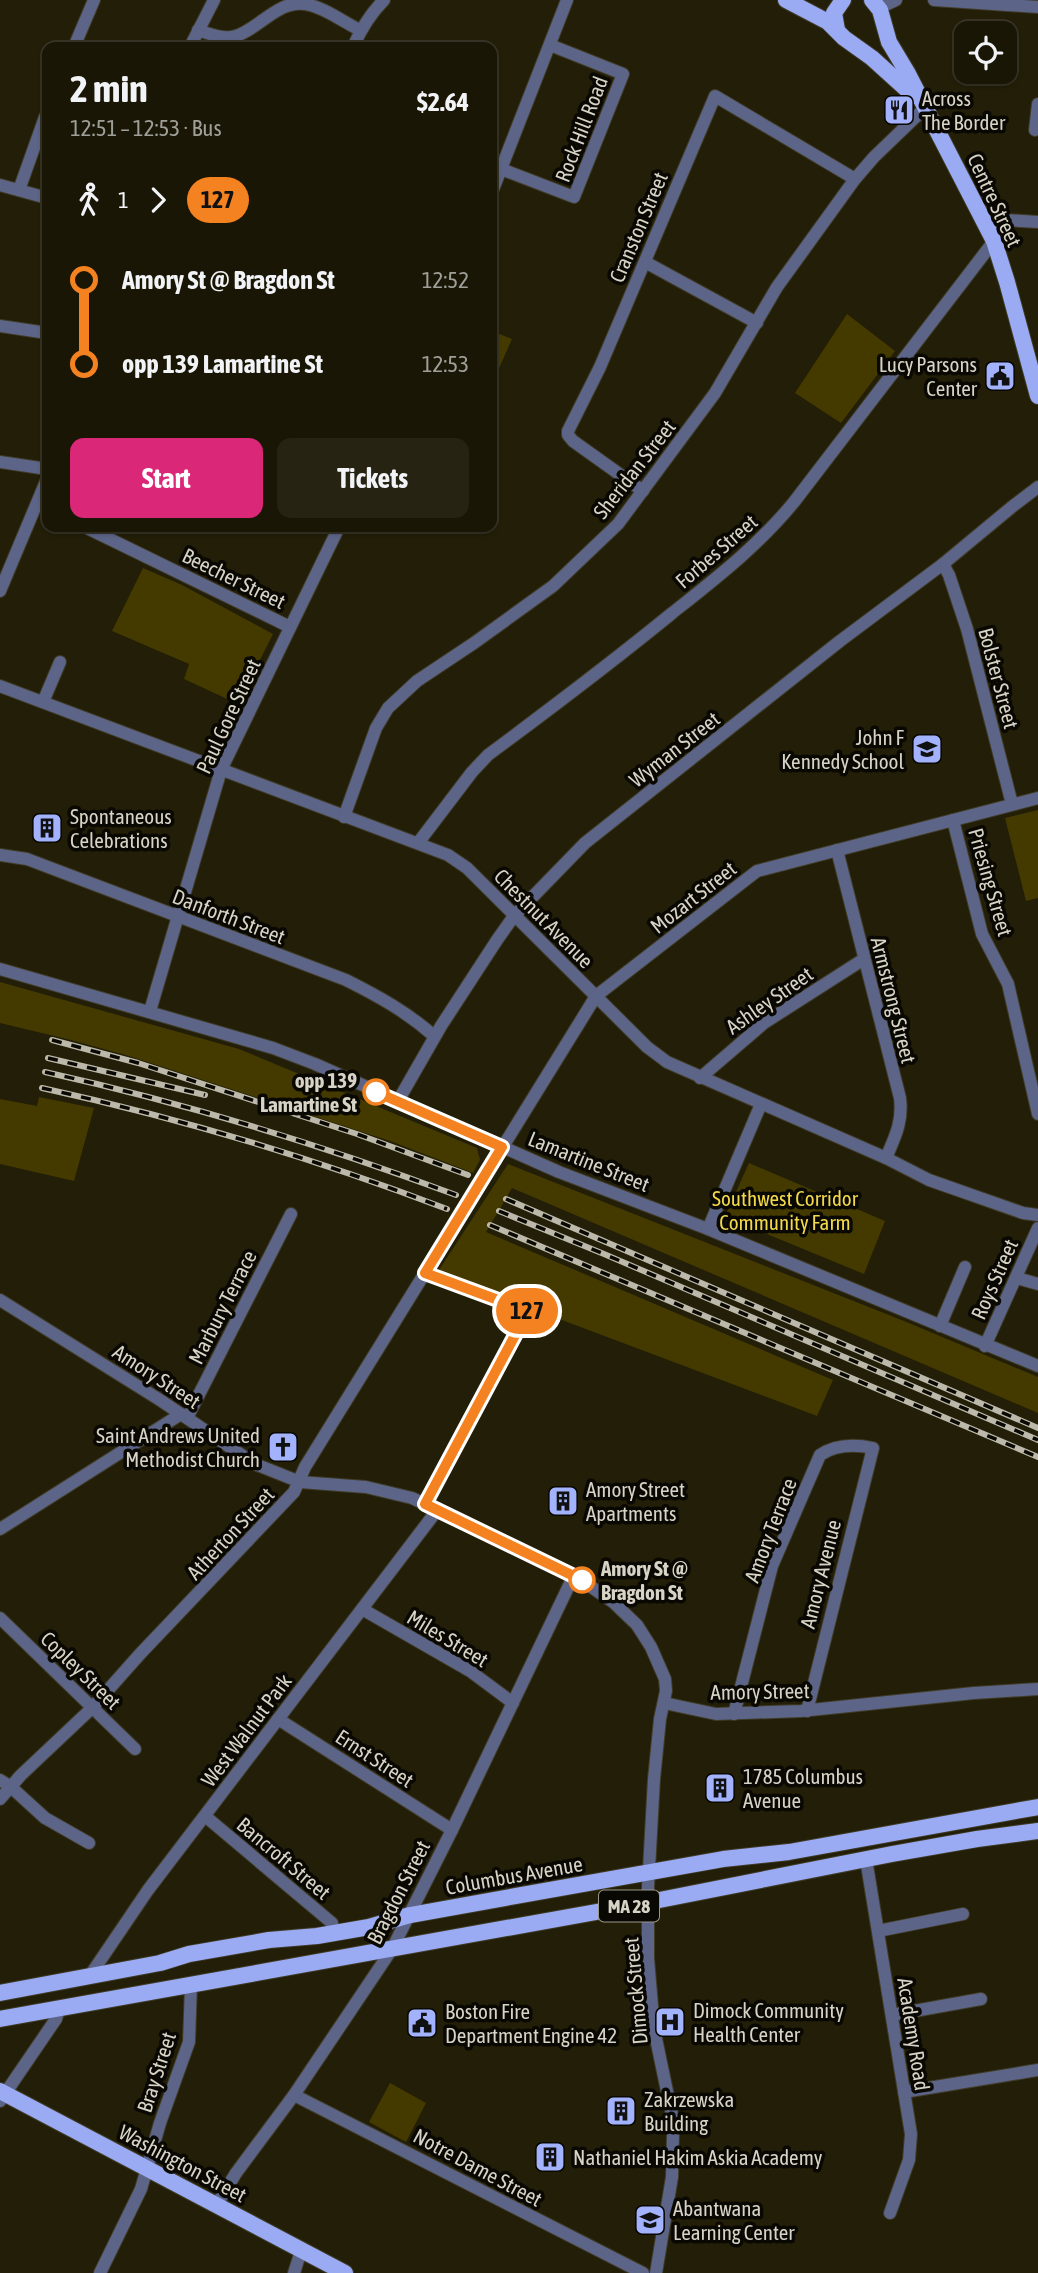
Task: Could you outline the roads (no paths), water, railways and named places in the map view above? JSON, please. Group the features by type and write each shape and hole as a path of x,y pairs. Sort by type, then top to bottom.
{"main road":[{"name":"Centre Street","path":"786,0 823,19 890,73 926,107"},
{"path":"843,0 834,13 843,35 865,41 874,36 880,26 877,8"},
{"name":"Centre Street","path":"877,8 889,41 926,107 994,242 1038,396"},
{"name":"Columbus Avenue","path":"0,1993 160,1963 189,1954 369,1927 410,1915 649,1872 723,1859 789,1852 1038,1807"},
{"name":"MA 28","path":"0,2019 648,1902 977,1839 1038,1831"},
{"name":"Washington Street","path":"2,2096 216,2204 345,2273"}],"street":[{"path":"76,42 94,0"},
{"path":"192,42 214,0"},
{"path":"356,42 360,30 384,0"},
{"path":"497,179 567,0"},
{"path":"877,8 897,0"},
{"path":"934,0 1038,8"},
{"path":"198,30 220,37 236,36 292,4 306,4 322,10 360,30"},
{"name":"Rock Hill Road","path":"501,169 574,197 623,74 550,45"},
{"name":"Cranston Street","path":"643,491 573,440 568,431 600,367 715,96 855,180"},
{"path":"1035,130 1038,104"},
{"name":"Sheridan Street","path":"344,817 376,728 393,702 417,681 519,611 563,577 611,531 715,393 785,275 855,180 874,157 926,107"},
{"path":"19,190 42,125"},
{"path":"0,185 42,197"},
{"path":"986,225 1006,220 1038,222"},
{"name":"Forbes Street","path":"418,843 483,760 614,660 725,571 768,532 994,242"},
{"path":"645,262 757,323"},
{"path":"0,326 42,333"},
{"path":"0,462 42,469"},
{"name":"Wyman Street","path":"398,1101 434,1036 514,916 586,843 1038,488"},
{"path":"0,591 42,508"},
{"name":"Beecher Street","path":"95,532 290,627"},
{"name":"Paul Gore Street","path":"150,1011 221,770 337,532"},
{"name":"Bolster Street","path":"943,564 967,629 1012,804"},
{"path":"43,702 60,662"},
{"name":"Chestnut Avenue","path":"0,686 448,855 461,863 657,1056 700,1078 886,1158 929,1180 1023,1213 1038,1215"},
{"name":"Mozart Street","path":"502,1147 596,996 757,872 1038,798"},
{"name":"Priesing Street","path":"953,820 982,934 1008,984 1038,1114"},
{"name":"Armstrong Street","path":"837,850 900,1098 902,1113 899,1128 886,1158"},
{"name":"Danforth Street","path":"0,855 27,859 346,980 386,1000 415,1019 434,1036"},
{"name":"Ashley Street","path":"700,1078 764,1023 864,959"},
{"name":"Lamartine Street","path":"0,969 273,1048 559,1172 708,1229 1038,1366"},
{"path":"708,1229 761,1104"},
{"name":"Atherton Street","path":"0,1799 5,1783 92,1709 140,1654 295,1492 305,1467 502,1147"},
{"name":"Marbury Terrace","path":"184,1416 291,1214"},
{"name":"Roys Street","path":"985,1346 1038,1228"},
{"path":"940,1326 965,1267"},
{"path":"425,1273 528,1311 425,1504"},
{"path":"1017,1278 1038,1284"},
{"name":"Amory Street","path":"0,1300 184,1416 247,1460 300,1482 366,1487 402,1495 438,1509 574,1575 613,1602 637,1625 651,1647 665,1679 664,1703 716,1714 734,1714 807,1711 1038,1689"},
{"path":"0,1529 184,1416"},
{"name":"Amory Terrace","path":"734,1714 772,1566 820,1455 841,1446 873,1448"},
{"name":"Amory Avenue","path":"807,1711 873,1448"},
{"name":"West Walnut Park","path":"89,1976 148,1890 438,1509"},
{"name":"Bragdon Street","path":"216,2204 294,2095 392,1949 574,1575"},
{"name":"Miles Street","path":"362,1609 470,1671 513,1703"},
{"name":"Copley Street","path":"0,1618 135,1749"},
{"name":"Dimock Street","path":"656,2273 672,2177 673,2135 672,2115 654,2029 648,1958 654,1779 664,1703"},
{"name":"Ernst Street","path":"278,1719 452,1830"},
{"path":"5,1783 45,1818 89,1843"},
{"name":"Bancroft Street","path":"205,1816 332,1923 334,1933"},
{"name":"Academy Road","path":"866,1860 911,2134 909,2160 890,2213"},
{"path":"878,1931 963,1914"},
{"name":"Bray Street","path":"100,2273 141,2189 160,2123 189,2042 191,1985"},
{"path":"892,2015 981,1999"},
{"path":"2,2096 56,2019 59,2009"},
{"path":"904,2092 1038,2070"},
{"name":"Notre Dame Street","path":"294,2095 643,2273"},
{"path":"294,2273 301,2250"}],"railway":[{"path":"52,1040 138,1063 357,1134 468,1175"},
{"path":"48,1058 205,1095"},
{"path":"45,1072 253,1126 456,1195"},
{"path":"42,1088 247,1141 348,1173 447,1209"},
{"path":"506,1199 1038,1428"},
{"path":"499,1211 1038,1440"},
{"path":"490,1225 1038,1457"}],"place":[{"name":"Across The Border","path":"899,110"},
{"name":"Lucy Parsons Center","path":"1000,376"},
{"name":"John F Kennedy School","path":"927,749"},
{"name":"Spontaneous Celebrations","path":"47,828"},
{"name":"opp 139 Lamartine St","path":"376,1092"},
{"name":"Saint Andrews United Methodist Church","path":"283,1447"},
{"name":"Amory Street Apartments","path":"563,1501"},
{"name":"Amory St @ Bragdon St","path":"582,1580"},
{"name":"1785 Columbus Avenue","path":"720,1788"},
{"name":"Dimock Community Health Center","path":"670,2022"},
{"name":"Boston Fire Department Engine 42","path":"422,2023"},
{"name":"Zakrzewska Building","path":"621,2111"},
{"name":"Nathaniel Hakim Askia Academy","path":"550,2157"},
{"name":"Abantwana Learning Center","path":"650,2220"}],"park label":[{"name":"Southwest Corridor Community Farm","path":"785,1210"}]}
